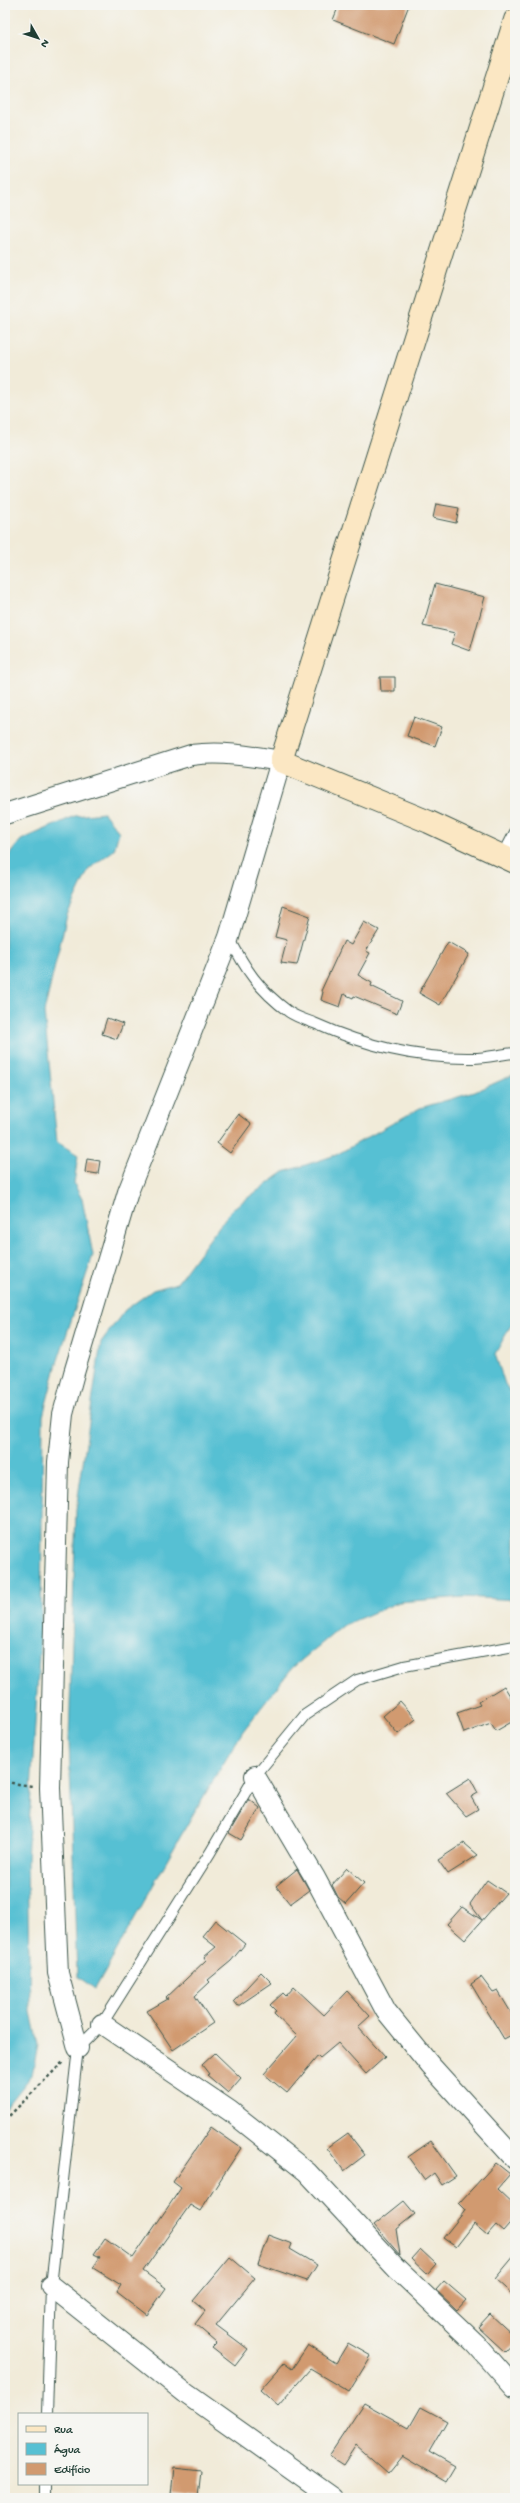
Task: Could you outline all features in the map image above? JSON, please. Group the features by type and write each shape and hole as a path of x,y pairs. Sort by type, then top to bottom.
{"main road":[{"path":"509,859 281,760 515,20"}],"street":[{"path":"5,814 191,755 213,752 235,753 281,760 229,937 128,1192 63,1414 58,1462 50,1788 58,1973 78,2048"},
{"path":"255,1776 314,1876 386,2011 430,2065 515,2159"},
{"path":"102,2024 230,2111 307,2172 397,2269 476,2344 515,2388"},
{"path":"51,2286 188,2395 333,2498"}],"lane":[{"path":"509,859 515,832"},
{"path":"229,937 246,970 263,988 290,1013 328,1030 365,1043 414,1054 474,1058 515,1053"},
{"path":"47,2413 51,2286 78,2048 102,2024 210,1853 255,1776 305,1715 357,1680 404,1666 515,1646"},
{"path":"44,2485 44,2498"}],"path":[{"path":"5,1782 50,1788"},
{"path":"5,2120 78,2048"}],"water":[{"path":"104,813 119,832 114,850 89,869 67,915 44,1012 57,1142 78,1155 74,1184 82,1199 93,1255 57,1363 43,1416 41,1622 27,1861 30,2007 38,2045 32,2075 5,2109 5,860 21,840 75,816"},
{"path":"515,1074 515,1318 495,1354 505,1384 515,1399 515,1600 464,1597 399,1602 344,1625 292,1668 243,1731 192,1816 95,1989 77,1976 69,1740 76,1510 101,1342 125,1310 153,1290 177,1283 232,1209 284,1172 336,1155 420,1108 475,1092"}],"building":[{"path":"339,5 409,5 394,44 333,20"},
{"path":"436,504 459,508 456,523 433,518"},
{"path":"435,584 485,597 470,651 451,644 455,633 423,626"},
{"path":"380,677 395,677 395,691 381,691"},
{"path":"414,717 442,727 435,746 407,736"},
{"path":"283,906 310,916 297,965 281,963 287,940 275,937"},
{"path":"364,922 379,930 366,951 370,953 358,975 372,983 371,986 402,1001 397,1014 354,996 353,998 344,994 340,1007 321,1000 323,992 321,991 344,941 351,945"},
{"path":"448,942 469,954 440,1005 419,993"},
{"path":"107,1018 123,1024 117,1039 102,1034"},
{"path":"238,1114 251,1124 230,1153 217,1143"},
{"path":"87,1159 100,1161 98,1174 85,1172"},
{"path":"504,1686 515,1704 515,1720 496,1731 491,1723 464,1733 457,1713 480,1705 478,1702"},
{"path":"400,1701 416,1719 398,1734 383,1716"},
{"path":"470,1778 478,1793 471,1797 478,1809 466,1816 446,1793"},
{"path":"249,1799 260,1808 241,1840 229,1833"},
{"path":"464,1843 478,1855 448,1874 438,1860"},
{"path":"347,1868 364,1883 346,1904 338,1897 332,1885"},
{"path":"297,1869 309,1890 290,1904 276,1886"},
{"path":"487,1880 506,1893 465,1940 447,1924 462,1907 482,1920 470,1904"},
{"path":"215,1920 245,1944 231,1961 208,1980 210,1982 195,1996 213,2023 173,2050 147,2011 168,1999 166,1998 206,1960 204,1957 216,1947 202,1936"},
{"path":"261,1972 272,1983 238,2006 234,2001"},
{"path":"481,1977 493,1993 498,1991 515,2019 515,2033 504,2039 471,1984"},
{"path":"294,1987 324,2015 347,1991 370,2016 358,2027 385,2057 366,2074 338,2043 320,2058 318,2056 287,2093 264,2074 297,2036 274,2014 276,2011 270,2005 283,1993 286,1996"},
{"path":"215,2053 241,2078 228,2093 207,2075 209,2074 202,2065"},
{"path":"211,2127 241,2148 200,2211 190,2205 143,2271 166,2288 147,2315 117,2292 121,2285 93,2268 100,2257 94,2254 105,2238 133,2258 181,2188 173,2182"},
{"path":"348,2133 365,2155 344,2171 327,2148"},
{"path":"431,2141 456,2176 442,2185 434,2173 425,2180 408,2157"},
{"path":"496,2163 510,2174 497,2189 515,2206 515,2217 503,2231 496,2225 487,2235 474,2224 456,2247 443,2238 464,2212 465,2209 459,2203"},
{"path":"404,2201 415,2214 396,2229 400,2255 374,2225"},
{"path":"268,2235 292,2244 290,2249 317,2265 307,2281 258,2264"},
{"path":"420,2249 436,2264 427,2274 411,2259"},
{"path":"515,2255 515,2297 495,2279"},
{"path":"230,2257 255,2278 216,2325 248,2349 235,2366 212,2348 217,2343 195,2324 205,2311 193,2301"},
{"path":"444,2281 466,2300 457,2310 436,2290"},
{"path":"490,2314 515,2337 515,2341 505,2352 478,2327"},
{"path":"348,2343 371,2356 349,2392 310,2369 278,2406 260,2390 284,2363 292,2369 308,2345 336,2363"},
{"path":"364,2403 409,2428 421,2407 447,2421 429,2452 455,2467 446,2482 402,2456 388,2473 356,2445 343,2465 329,2456"},
{"path":"174,2468 201,2471 198,2497 171,2494"}]}
